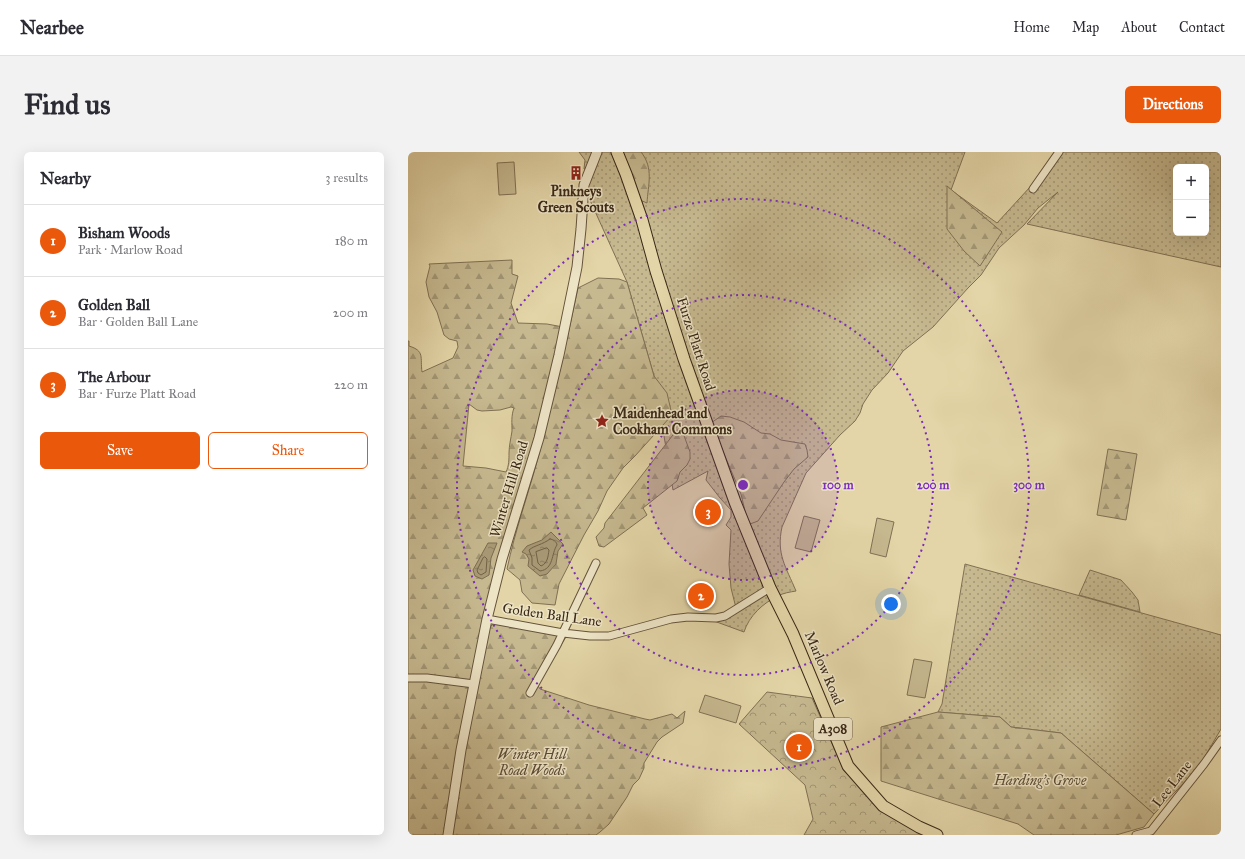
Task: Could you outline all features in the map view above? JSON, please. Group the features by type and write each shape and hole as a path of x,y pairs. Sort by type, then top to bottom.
{"main road":[{"name":"Furze Platt Road","path":"617,152 642,220 666,300 721,466 770,588"},
{"name":"Marlow Road","path":"770,588 793,634 848,766 883,806 919,827 937,835"}],"street":[{"name":"Winter Hill Road","path":"448,835 461,750 487,619 502,559 539,438 559,355 577,267 584,185 596,152"},
{"path":"1033,189 1059,152"},
{"path":"530,693 563,632 596,563"},
{"name":"Golden Ball Lane","path":"487,619 590,636 609,636 672,619 688,617 716,618 725,616 770,588"},
{"path":"408,679 427,678 474,684"},
{"name":"Lee Lane","path":"1136,835 1151,831 1221,740"}],"green space":[{"path":"579,152 965,152 951,190 997,223 1042,174 1057,152 1221,152 1221,267 1027,224 1058,192 1038,208 1024,225 999,248 981,275 933,327 903,351 888,373 872,390 855,421 840,435 806,473 782,527 780,537 783,560 796,591 780,595 762,606 753,615 744,632 714,621 730,617 737,612 731,588 729,564 731,530 726,525 731,517 731,510 706,480 708,471 673,490 654,376 627,282 589,198 588,186 594,168 584,169 585,160"},
{"path":"621,152 641,152 645,158 649,170 647,203 640,200"},
{"path":"514,162 516,194 499,195 497,163"},
{"path":"947,186 1002,232 980,266 964,251 947,229"},
{"path":"512,260 512,274 518,276 511,303 518,323 547,324 563,327 471,680 408,678 408,341 409,346 420,352 422,372 453,358 458,347 457,341 449,339 444,335 437,312 429,297 426,282 430,266 429,264","holes":["469,404 477,410 482,411 500,410 511,407 514,408 509,448 509,462 506,472 463,466"]},
{"path":"598,278 619,279 627,282 654,376 667,393 672,415 623,468 607,491 559,584 555,605 532,603 522,592 520,580 507,569 549,416 578,288"},
{"path":"721,416 730,417 744,422 761,433 770,434 781,440 805,444 807,450 808,457 794,469 758,521 750,524 746,515 741,494 711,423"},
{"path":"676,431 683,433 690,452 690,459 687,465 680,472 677,481 643,508 647,515 604,547 599,546 596,537 604,528 605,523"},
{"path":"1108,449 1137,454 1126,520 1097,515"},
{"path":"804,516 820,520 811,552 795,548"},
{"path":"877,518 894,522 886,557 870,553"},
{"path":"965,564 1221,635 1221,729 1198,768 1154,814 1061,733 1011,727 1000,717 938,712 942,704"},
{"path":"1090,570 1121,580 1138,600 1140,612 1079,595"},
{"name":"Winter Hill Road Woods","path":"495,623 556,633 566,637 537,684 540,689 589,705 650,720 672,714 677,718 685,711 683,723 657,742 644,763 644,768 639,779 633,785 609,824 596,835 408,835 408,679 470,681 488,628"},
{"path":"914,659 932,662 925,698 907,695"},
{"path":"767,692 812,698 844,771 882,808 926,835 804,835 813,819 805,785 739,724"},
{"path":"705,695 741,706 736,723 699,712"},
{"name":"Harding's Grove","path":"938,712 1000,717 1011,727 1061,733 1154,814 1144,827 1116,835 1034,835 1018,824 881,781 881,727"}],"water":[{"path":"551,532 563,544 558,551 556,564 547,574 540,576 528,566 529,559 526,554 522,552 527,546 542,540"},
{"path":"488,543 497,543 491,558 489,575 482,579 475,576 473,570"}],"place":[{"name":"Pinkneys Green Scouts","path":"576,173"},
{"name":"Maidenhead and Cookham Commons","path":"602,421"},
{"name":"The Arbour","path":"708,512"},
{"name":"Golden Ball","path":"701,596"},
{"name":"Bisham Woods","path":"799,747"}]}
